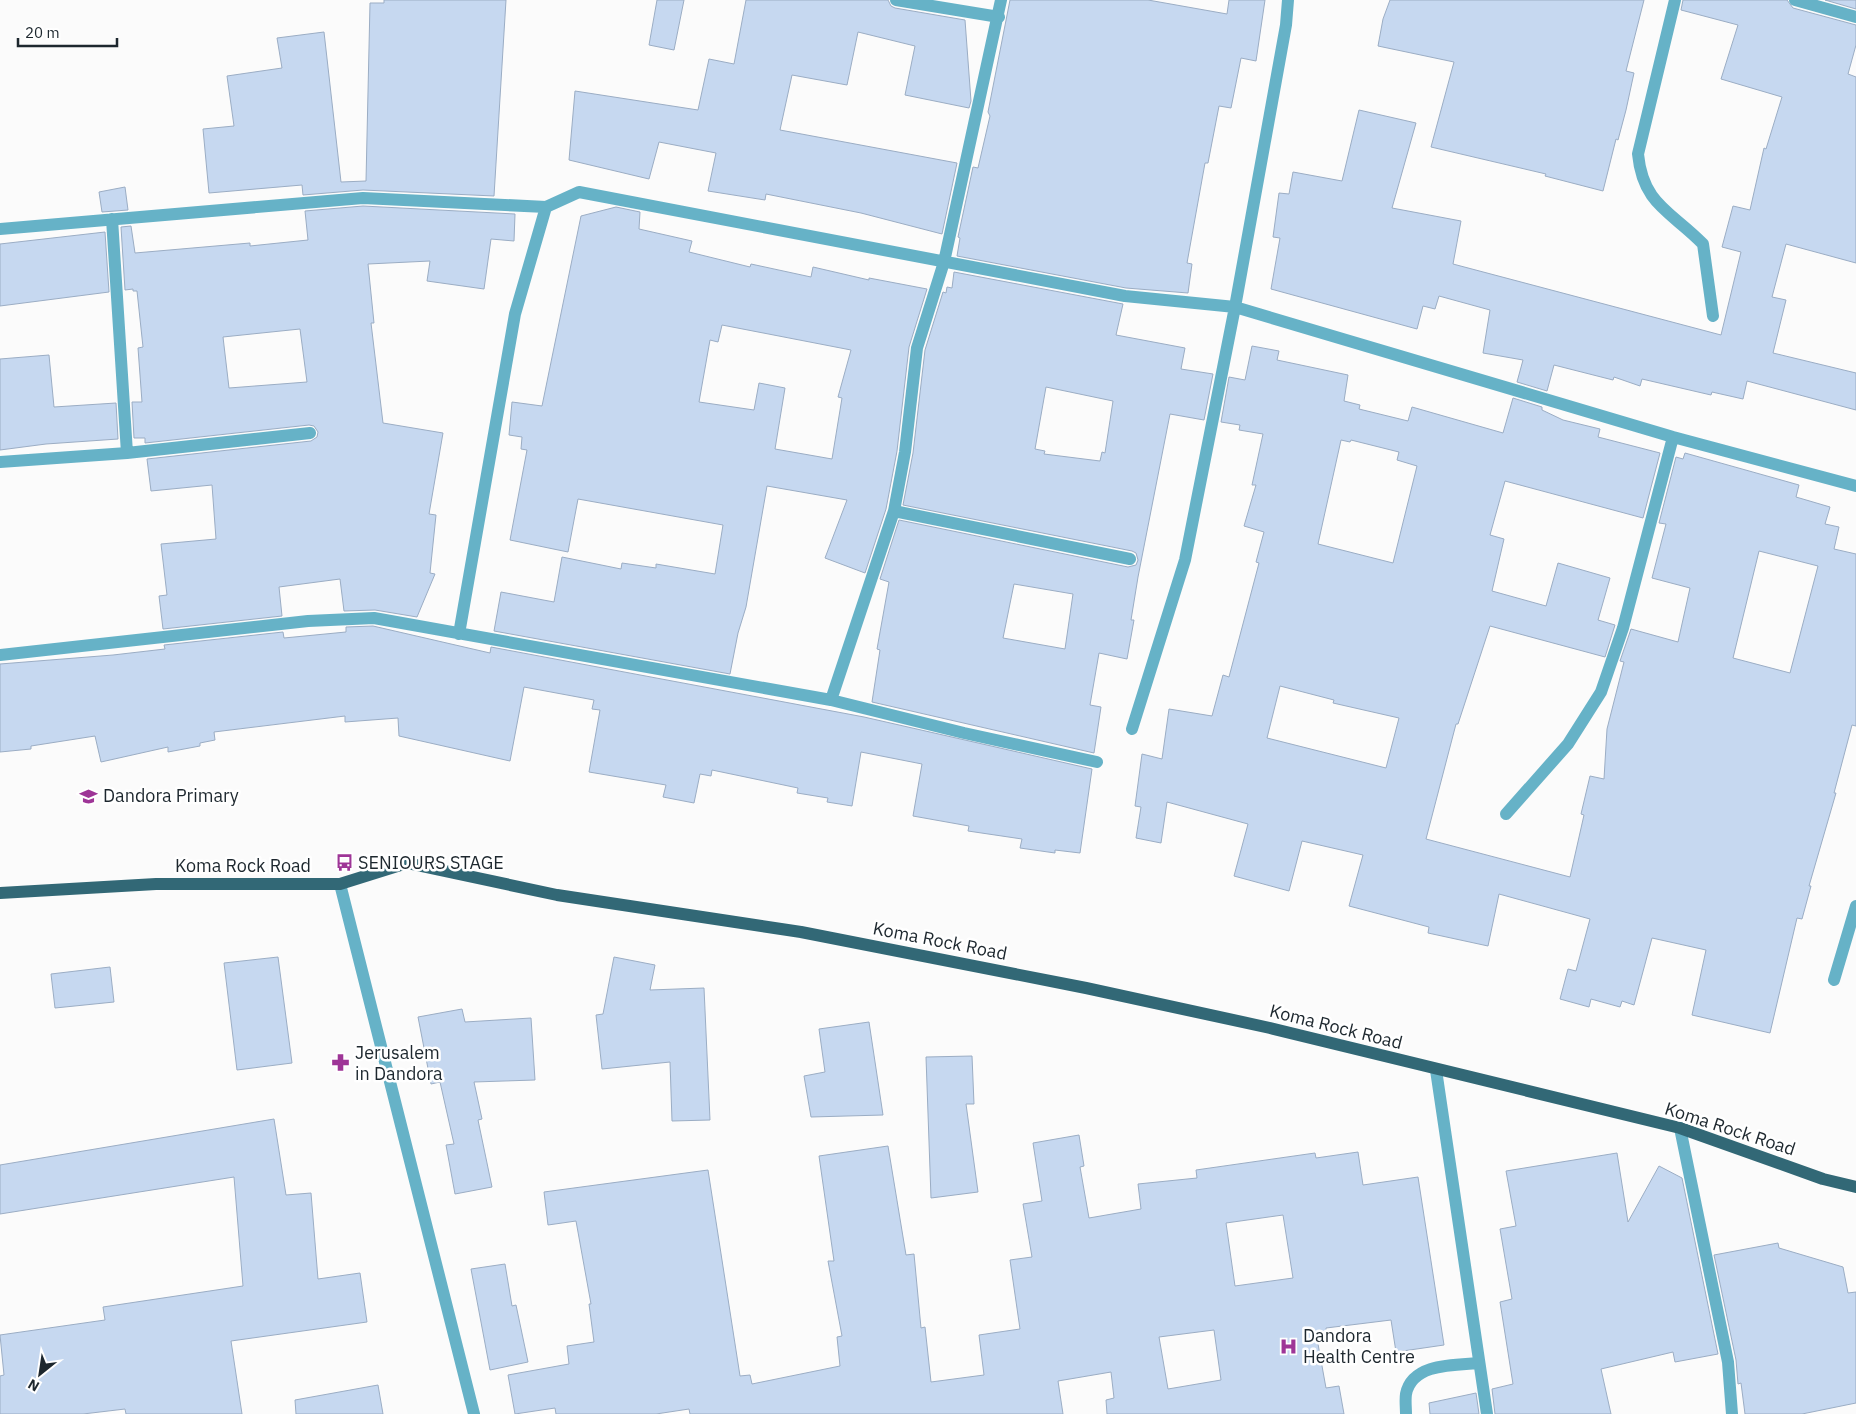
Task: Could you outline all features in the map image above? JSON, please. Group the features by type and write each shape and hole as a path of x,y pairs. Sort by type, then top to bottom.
{"main road":[{"name":"Koma Rock Road","path":"0,893 156,884 340,884 407,863 557,895 801,932 1086,988 1270,1028 1680,1128 1823,1178 1856,1187"}],"street":[{"path":"896,0 999,17"},
{"path":"831,700 894,511 906,452 917,348 944,262 999,17 1001,0"},
{"path":"1132,729 1185,560 1235,306 1286,25 1288,0"},
{"path":"1675,0 1638,154 1640,174 1660,207 1703,244 1712,316"},
{"path":"1795,0 1856,16"},
{"path":"0,229 363,198 546,207 579,192 1125,296 1235,306 1673,437 1856,486"},
{"path":"459,634 516,314 546,207"},
{"path":"112,219 127,453"},
{"path":"0,462 127,453 310,433"},
{"path":"1506,814 1568,744 1601,692 1623,628 1673,437"},
{"path":"894,511 1130,558"},
{"path":"0,656 308,621 374,618 831,700 964,733 1098,762"},
{"path":"340,884 474,1414"},
{"path":"1834,980 1856,906"},
{"path":"1436,1070 1487,1414"},
{"path":"1680,1128 1728,1362 1732,1414"},
{"path":"1406,1414 1406,1393 1417,1376 1434,1367 1480,1363"}],"building":[{"path":"384,0 506,0 494,196 363,190 303,195 302,185 209,193 203,129 234,126 227,76 282,68 277,38 324,32 341,182 366,181 370,3 384,3"},
{"path":"657,0 684,0 674,50 649,45"},
{"path":"746,0 888,0 891,6 895,8 965,20 971,101 969,108 905,95 915,46 858,32 847,85 792,75 780,130 957,163 942,234 861,213 766,194 765,200 708,191 716,153 659,142 649,179 569,160 575,91 698,110 709,59 734,64"},
{"path":"1010,0 1148,0 1227,14 1229,0 1265,0 1256,61 1241,58 1231,108 1219,106 1208,163 1205,163 1187,263 1192,264 1188,293 1126,288 957,256 960,238 958,237 973,167 978,168 990,116 988,112"},
{"path":"1390,0 1644,0 1626,71 1634,73 1626,110 1618,140 1616,139 1603,191 1545,176 1546,174 1431,147 1454,62 1378,46 1383,19"},
{"path":"1683,0 1787,0 1793,8 1856,25 1856,45 1848,74 1856,77 1856,263 1786,244 1772,297 1786,300 1773,353 1856,373 1856,410 1747,381 1743,399 1712,392 1711,395 1642,379 1640,386 1614,377 1613,380 1554,365 1547,391 1517,382 1523,360 1483,353 1490,310 1439,296 1435,309 1423,306 1417,329 1271,289 1280,238 1273,237 1279,193 1289,194 1293,172 1342,181 1359,110 1416,123 1392,208 1461,221 1453,264 1721,335 1741,252 1722,247 1733,206 1750,210 1764,148 1766,149 1782,97 1721,79 1738,25 1681,10"},
{"path":"1825,0 1856,0 1856,9"},
{"path":"125,187 128,210 102,212 99,192"},
{"path":"363,206 515,214 514,241 491,239 484,289 427,281 430,261 368,264 374,323 371,323 383,423 443,433 429,514 436,515 430,573 435,574 417,617 375,610 344,611 340,579 279,587 282,616 163,629 159,596 167,595 161,544 216,539 212,485 151,491 147,459 311,441 317,437 318,432 314,426 309,425 145,443 145,438 134,438 132,402 142,402 138,348 143,347 137,291 133,291 133,289 125,290 121,227 131,226 135,253 250,243 250,246 308,240 305,211","holes":["300,329 307,382 229,388 223,337"]},
{"path":"616,207 640,212 639,229 692,241 689,252 750,267 751,264 811,277 813,267 869,280 869,278 927,289 909,347 897,451 886,509 865,573 825,558 847,500 767,486 746,607 738,633 730,674 494,631 501,592 554,602 562,557 621,569 622,563 656,568 656,564 715,574 723,525 578,499 568,552 510,540 527,450 521,449 522,437 509,435 512,402 542,406 581,216","holes":["722,325 851,350 838,397 842,398 832,459 775,449 785,388 759,383 754,410 699,402 710,340 718,342"]},
{"path":"105,232 109,292 0,306 0,244"},
{"path":"954,272 1123,304 1116,335 1185,348 1181,369 1213,374 1204,420 1170,414 1138,577 1131,620 1134,620 1127,659 1099,653 1090,705 1101,707 1094,753 872,702 880,650 877,649 889,582 880,579 899,520 1128,567 1136,565 1138,560 1136,553 1132,551 903,505 913,453 925,350 943,292 946,293 947,287 952,288","holes":["1046,387 1113,401 1105,453 1102,452 1100,461 1044,454 1045,451 1035,449","1014,584 1073,594 1065,649 1003,638"]},
{"path":"1252,346 1279,351 1277,360 1348,375 1344,401 1360,405 1359,409 1408,421 1412,407 1503,433 1513,398 1542,407 1542,410 1563,420 1600,429 1598,437 1660,453 1643,518 1505,481 1490,535 1504,539 1492,591 1546,606 1558,563 1610,578 1598,620 1615,625 1605,657 1490,626 1458,724 1456,724 1426,839 1570,877 1584,815 1581,814 1590,776 1604,779 1607,729 1624,662 1620,661 1631,629 1678,642 1690,588 1652,578 1666,524 1659,523 1676,457 1683,459 1685,453 1799,485 1796,497 1830,507 1825,524 1839,527 1834,549 1856,554 1856,726 1852,725 1802,919 1797,918 1770,1033 1692,1015 1706,950 1652,938 1634,1005 1622,1001 1620,1007 1591,999 1589,1007 1560,999 1568,969 1576,971 1590,919 1499,894 1488,946 1428,933 1429,927 1349,906 1363,855 1302,841 1289,891 1234,876 1248,824 1167,802 1161,843 1136,838 1141,807 1135,806 1142,754 1162,759 1169,709 1212,716 1223,675 1229,677 1259,563 1256,562 1264,532 1244,526 1256,485 1252,485 1263,434 1239,430 1240,425 1221,422 1229,377 1245,380","holes":["1341,440 1350,442 1351,440 1399,452 1397,460 1417,466 1393,563 1318,544","1759,551 1818,566 1790,673 1733,658","1280,686 1334,700 1333,703 1399,718 1386,768 1267,738"]},
{"path":"49,355 54,407 116,403 118,439 46,444 0,450 0,359"},
{"path":"373,626 490,653 491,647 864,717 1092,769 1080,853 1055,850 1055,853 1020,848 1022,839 968,831 969,826 913,816 922,764 861,752 852,806 827,802 828,798 797,793 798,788 712,770 711,776 700,774 694,803 663,797 666,785 589,772 600,710 592,709 594,700 524,687 510,761 399,736 398,718 345,722 345,716 214,732 215,740 200,743 200,746 168,752 168,747 101,762 95,736 31,746 31,749 0,752 0,664 113,655 165,649 164,645 283,632 284,638 346,632 346,627"},
{"path":"278,957 292,1063 237,1070 224,963"},
{"path":"614,957 655,965 650,990 704,988 710,1120 672,1121 670,1062 602,1069 596,1015 603,1014"},
{"path":"110,967 114,1002 55,1008 51,974"},
{"path":"462,1009 465,1022 531,1018 535,1080 474,1082 482,1119 478,1120 492,1187 455,1194 446,1145 454,1144 440,1082 431,1084 418,1017"},
{"path":"869,1022 883,1115 811,1117 804,1076 825,1072 819,1029"},
{"path":"972,1056 974,1104 966,1104 978,1192 931,1198 926,1057"},
{"path":"274,1119 286,1195 311,1193 318,1279 360,1273 367,1322 231,1341 242,1414 126,1414 125,1409 83,1414 0,1414 0,1376 4,1375 0,1335 105,1320 103,1307 243,1286 234,1177 0,1214 0,1165"},
{"path":"1079,1135 1084,1166 1080,1167 1089,1218 1141,1209 1138,1184 1197,1178 1196,1170 1315,1153 1316,1158 1358,1152 1363,1185 1418,1177 1444,1345 1396,1352 1391,1320 1326,1328 1326,1332 1316,1333 1326,1388 1339,1386 1344,1414 1107,1414 1106,1400 1114,1398 1111,1372 1058,1381 1063,1414 690,1414 689,1409 656,1414 556,1414 555,1408 515,1414 508,1375 569,1364 567,1346 594,1342 589,1304 591,1304 576,1221 548,1225 544,1192 708,1170 740,1376 750,1375 752,1384 840,1366 837,1337 842,1336 828,1261 834,1261 819,1156 888,1146 906,1255 914,1254 921,1328 925,1327 931,1382 984,1375 979,1335 1020,1329 1010,1260 1032,1257 1023,1204 1042,1201 1033,1143","holes":["1283,1215 1293,1278 1235,1286 1226,1223","1214,1330 1221,1380 1168,1389 1159,1337"]},
{"path":"1617,1153 1628,1222 1659,1166 1682,1178 1718,1354 1675,1362 1673,1352 1601,1369 1611,1414 1495,1414 1492,1389 1513,1384 1500,1302 1512,1299 1500,1229 1516,1226 1506,1171"},
{"path":"1778,1243 1779,1248 1843,1267 1848,1293 1856,1292 1856,1403 1802,1414 1745,1414 1741,1383 1738,1384 1736,1360 1714,1255"},
{"path":"505,1264 512,1306 516,1305 528,1362 490,1370 471,1269"},
{"path":"378,1385 383,1414 296,1414 295,1400"},
{"path":"1476,1393 1479,1414 1430,1414 1429,1403"}],"place":[{"name":"Dandora Primary","path":"89,796"},
{"name":"SENIOURS STAGE","path":"344,863"},
{"name":"Jerusalem in Dandora","path":"341,1063"},
{"name":"Dandora Health Centre","path":"1289,1346"}]}
